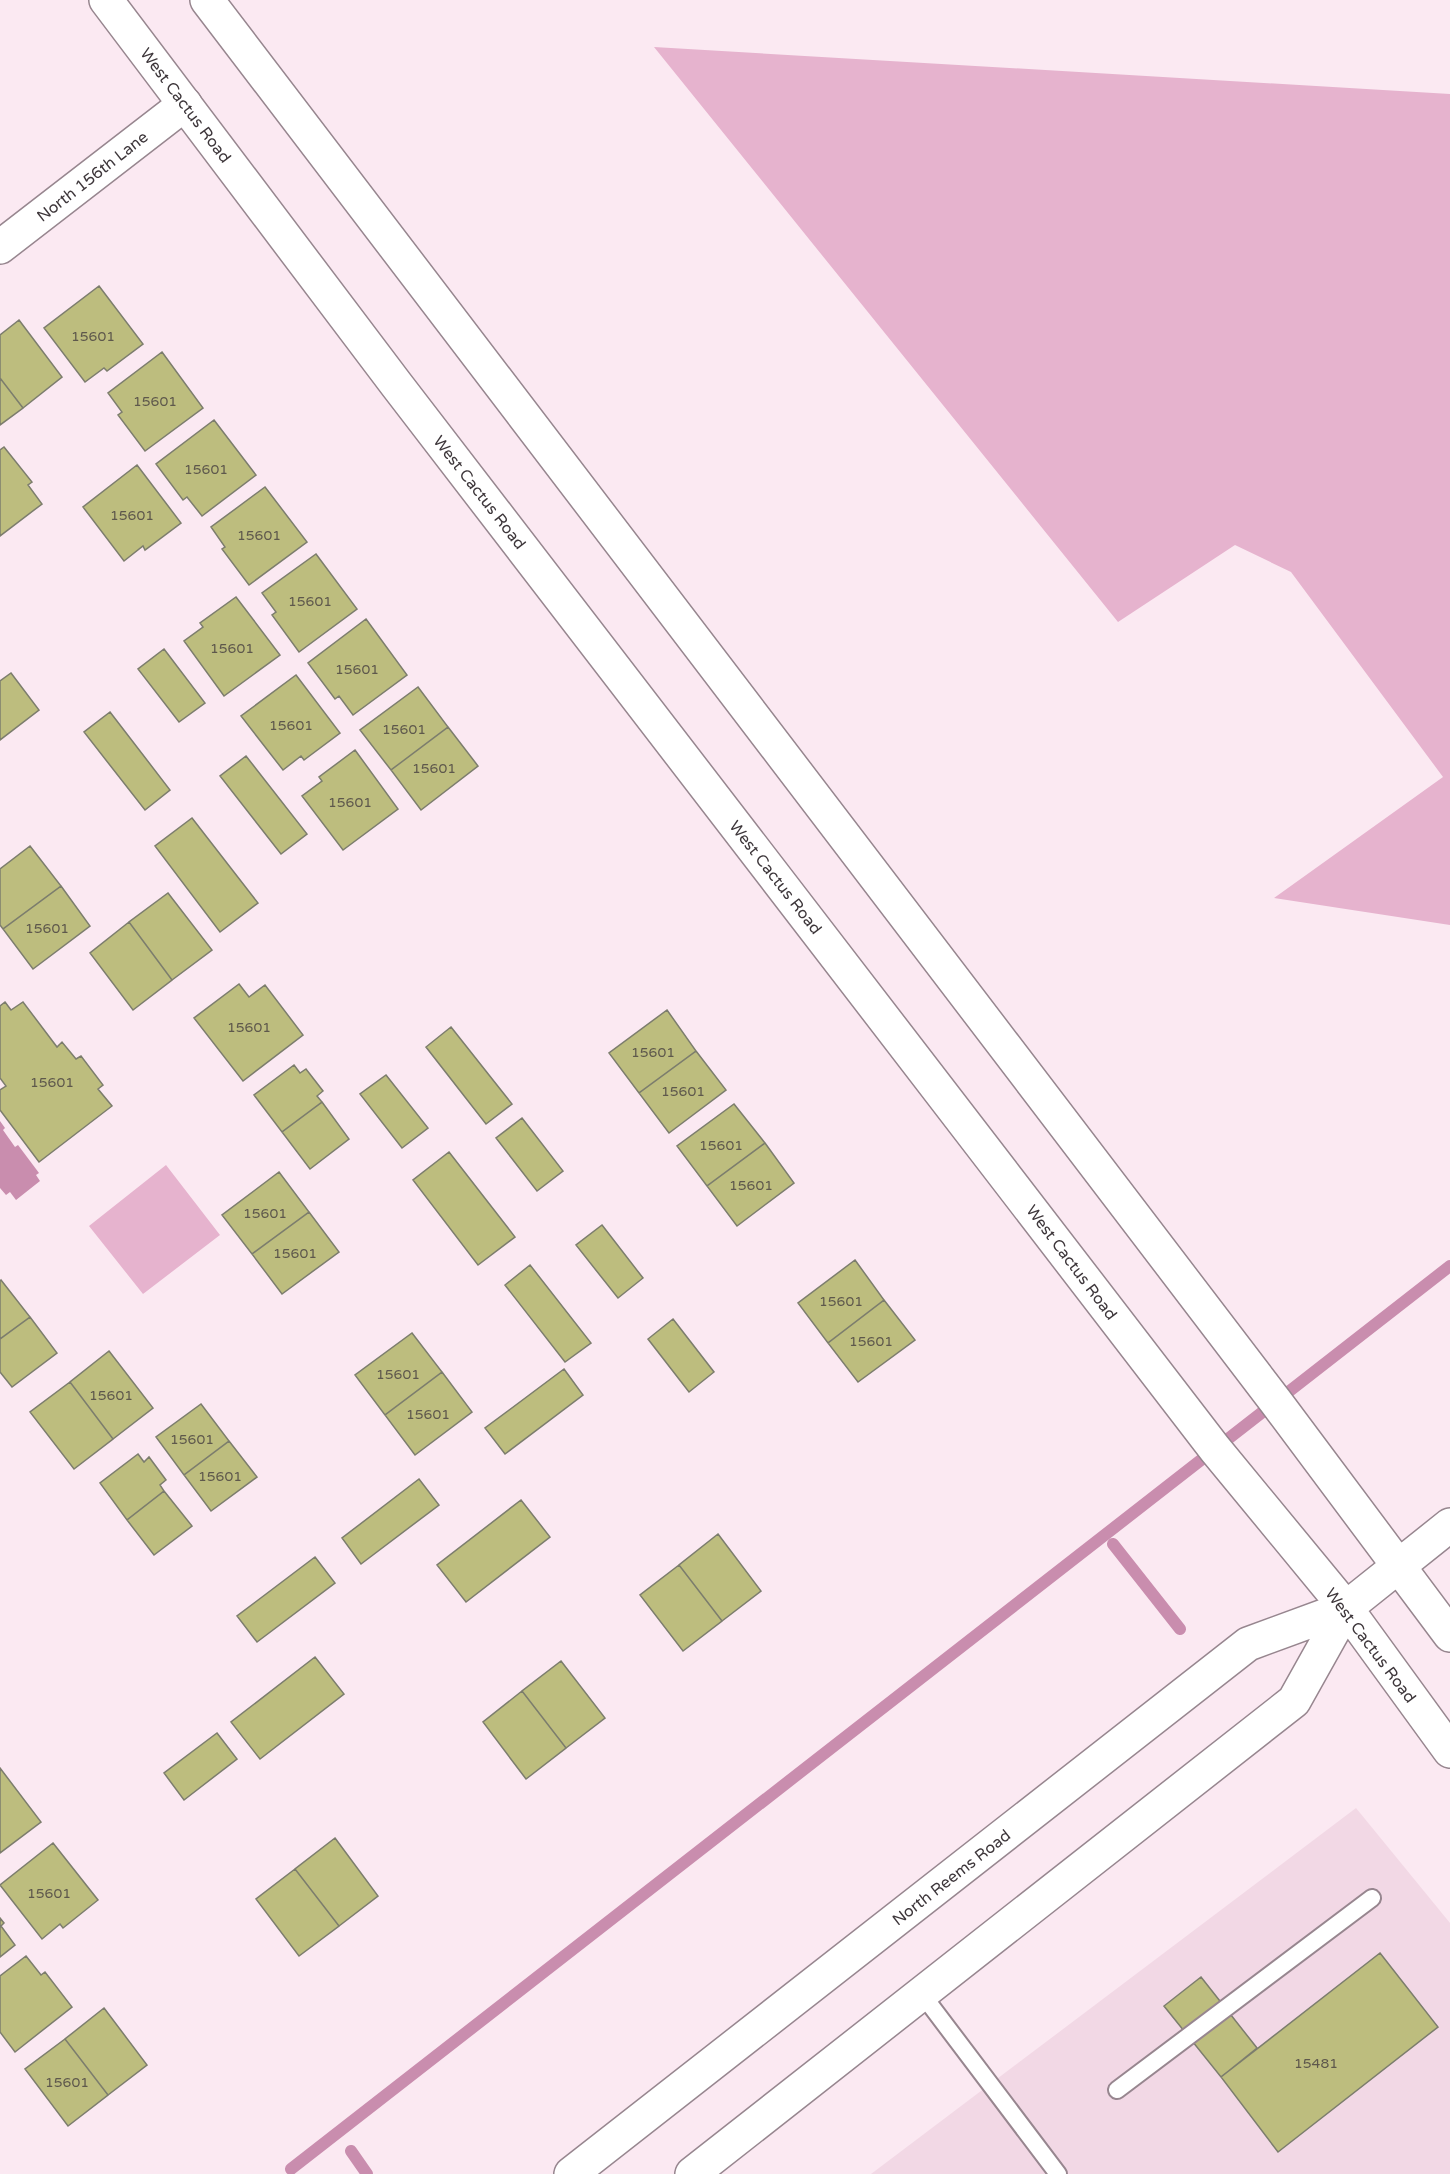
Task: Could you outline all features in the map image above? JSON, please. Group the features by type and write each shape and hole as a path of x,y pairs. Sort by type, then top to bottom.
{"main road":[{"name":"West Cactus Road","path":"106,0 396,384 1202,1432 1346,1608 1450,1750"},
{"path":"207,0 1276,1402 1450,1635"},
{"name":"North 156th Lane","path":"0,247 185,104"},
{"name":"North Reems Road","path":"571,2174 1248,1644 1346,1608 1450,1525"},
{"name":"North Reems Road","path":"692,2174 1293,1701 1346,1608"}],"lane":[{"path":"1117,2090 1372,1898"},
{"path":"922,1994 1058,2174"}],"shaded area":[{"path":"654,47 1450,94 1450,925 1274,898 1443,777 1291,572 1235,545 1118,622"},
{"path":"0,1121 5,1128 3,1130 15,1147 18,1145 39,1173 36,1175 40,1181 16,1200 10,1192 6,1195 0,1188"},
{"path":"166,1165 220,1235 143,1294 89,1226"},
{"path":"1356,1808 1450,1923 1450,2174 871,2174"}],"building":[{"path":"99,286 143,344 107,371 104,368 85,382 44,328"},
{"path":"19,320 62,377 23,408 0,378 0,335"},
{"path":"162,352 203,408 145,451 118,415 122,412 108,393"},
{"path":"0,378 23,408 0,425"},
{"path":"214,420 256,475 202,516 187,497 183,500 156,464"},
{"path":"4,447 32,482 28,485 42,504 0,536 0,450"},
{"path":"137,465 181,523 145,550 143,546 124,561 83,507"},
{"path":"265,487 307,542 249,585 222,549 225,547 211,527"},
{"path":"316,554 357,609 299,652 272,615 276,612 262,593"},
{"path":"236,597 280,655 224,696 184,641 203,627 200,623"},
{"path":"366,619 407,675 353,715 339,696 335,699 308,663"},
{"path":"164,649 205,703 179,722 138,669"},
{"path":"11,673 39,710 0,740 0,681"},
{"path":"296,675 340,733 304,760 301,756 283,770 241,716"},
{"path":"418,687 448,727 391,770 360,730"},
{"path":"110,712 170,790 145,810 84,732"},
{"path":"448,727 478,766 421,810 391,770"},
{"path":"355,750 398,809 343,850 302,796 322,781 319,777"},
{"path":"246,756 307,834 281,854 220,776"},
{"path":"192,818 258,903 220,932 155,846"},
{"path":"30,846 61,886 3,929 0,925 0,869"},
{"path":"61,886 90,926 33,969 3,929"},
{"path":"168,893 212,950 172,980 129,922"},
{"path":"129,922 172,980 133,1010 90,953"},
{"path":"239,984 249,997 265,985 303,1035 243,1081 194,1018"},
{"path":"5,1002 11,1010 23,1002 57,1047 62,1042 76,1059 81,1056 103,1085 98,1089 112,1106 39,1162 0,1110 0,1090 6,1086 0,1078 0,1006"},
{"path":"667,1010 696,1051 639,1093 609,1053"},
{"path":"451,1027 512,1104 486,1124 426,1047"},
{"path":"696,1051 726,1090 669,1133 639,1093"},
{"path":"294,1065 300,1073 306,1069 323,1091 317,1096 322,1102 282,1132 254,1095"},
{"path":"386,1075 428,1128 402,1148 360,1094"},
{"path":"322,1102 349,1139 310,1169 282,1132"},
{"path":"734,1104 765,1143 707,1186 677,1146"},
{"path":"522,1118 563,1171 537,1191 496,1138"},
{"path":"765,1143 794,1183 737,1226 707,1186"},
{"path":"449,1152 515,1237 478,1265 413,1180"},
{"path":"279,1172 309,1212 252,1254 222,1215"},
{"path":"309,1212 339,1252 282,1294 252,1254"},
{"path":"602,1225 643,1278 618,1298 576,1245"},
{"path":"855,1260 884,1300 828,1343 798,1303"},
{"path":"530,1265 591,1343 565,1362 505,1285"},
{"path":"0,1281 30,1317 0,1339"},
{"path":"884,1300 915,1340 858,1382 828,1343"},
{"path":"30,1317 57,1353 12,1387 0,1372 0,1339"},
{"path":"673,1319 714,1372 689,1392 648,1339"},
{"path":"412,1333 442,1372 385,1415 355,1375"},
{"path":"109,1351 153,1408 113,1439 70,1382"},
{"path":"564,1369 583,1395 505,1454 485,1428"},
{"path":"442,1372 472,1412 415,1455 385,1415"},
{"path":"70,1382 113,1439 74,1469 30,1412"},
{"path":"201,1404 229,1441 184,1475 156,1437"},
{"path":"229,1441 257,1477 211,1511 184,1475"},
{"path":"138,1454 144,1462 149,1457 166,1480 160,1485 164,1491 127,1520 100,1483"},
{"path":"419,1479 439,1505 361,1564 342,1538"},
{"path":"164,1491 192,1526 154,1555 127,1520"},
{"path":"521,1500 550,1537 466,1602 437,1565"},
{"path":"718,1534 761,1591 722,1621 679,1565"},
{"path":"315,1557 335,1583 257,1642 237,1616"},
{"path":"679,1565 722,1621 683,1651 640,1595"},
{"path":"315,1657 344,1694 260,1759 231,1722"},
{"path":"561,1661 605,1718 566,1748 522,1691"},
{"path":"522,1691 566,1748 526,1779 483,1722"},
{"path":"217,1733 237,1759 184,1800 164,1773"},
{"path":"0,1768 41,1822 0,1853"},
{"path":"335,1838 378,1896 339,1926 295,1869"},
{"path":"53,1843 98,1900 63,1928 60,1924 42,1939 0,1885"},
{"path":"295,1869 339,1926 299,1956 256,1899"},
{"path":"0,1918 4,1923 1,1926 15,1945 0,1957"},
{"path":"1380,1953 1438,2027 1278,2152 1221,2077"},
{"path":"26,1956 41,1975 45,1972 72,2007 15,2052 0,2032 0,1976"},
{"path":"1201,1977 1257,2048 1221,2077 1164,2006"},
{"path":"104,2008 147,2065 108,2095 65,2039"},
{"path":"65,2039 108,2095 68,2126 25,2069"}],"waterway":[{"path":"291,2169 1450,1266"},
{"path":"1113,1544 1180,1629"},
{"path":"351,2151 367,2174"}]}
